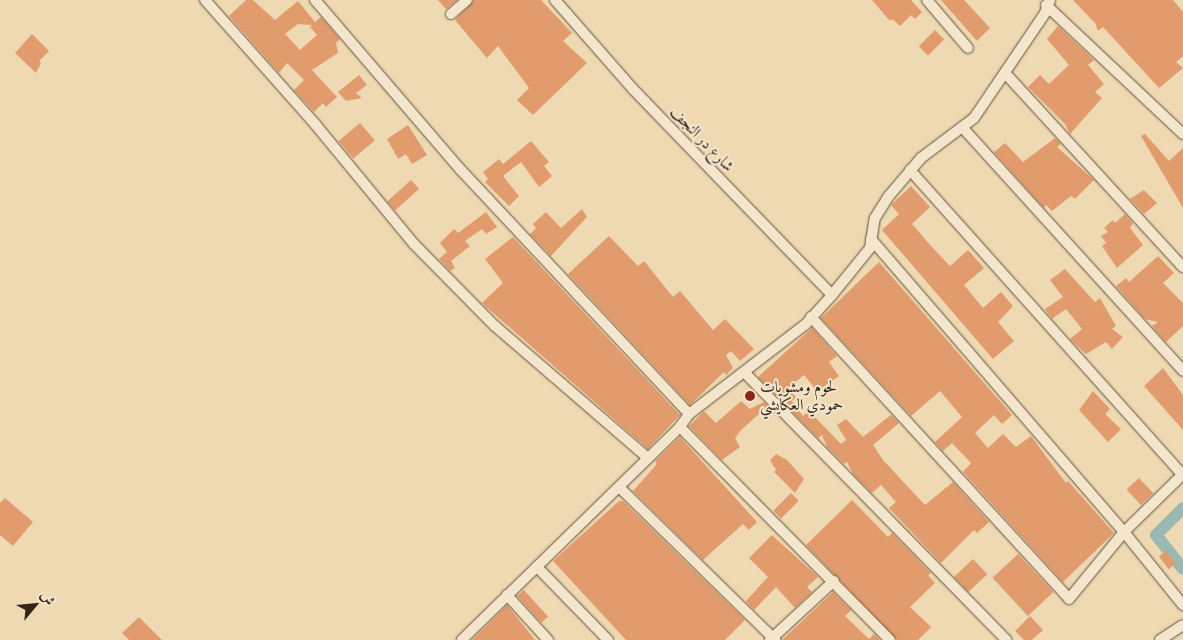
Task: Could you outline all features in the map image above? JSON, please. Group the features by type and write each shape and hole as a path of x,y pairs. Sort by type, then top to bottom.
{"street":[{"path":"205,0 315,124 414,244 495,326 648,458"},
{"path":"315,0 460,169 689,414"},
{"path":"451,14 466,0"},
{"name":"شارع در النجف","path":"555,0 633,89 832,295"},
{"path":"927,0 968,48"},
{"path":"462,640 680,427 689,414 811,317 832,295 870,248 875,218 910,170 921,158 974,118 1045,13 1048,2 1183,134"},
{"path":"1005,72 1183,267"},
{"path":"962,127 1183,371"},
{"path":"811,317 1069,599 1124,532 1183,474 910,170"},
{"path":"871,239 1124,532 1183,605"},
{"path":"744,372 1006,640"},
{"path":"680,427 834,581 890,640"},
{"path":"619,487 773,639 834,581"},
{"path":"536,567 608,640"},
{"path":"508,596 548,640"},
{"path":"1160,640 1183,625"}],"building":[{"path":"246,0 253,0 275,20 298,1 315,22 321,17 340,39 336,43 338,53 312,70 337,97 326,107 323,103 314,112 294,90 304,80 287,63 279,73 229,16","holes":["298,24 312,25 310,27 317,35 300,50 285,34"]},
{"path":"438,0 457,0 446,9"},
{"path":"474,0 541,0 572,33 563,41 587,63 533,115 517,100 529,88 498,46 487,58 455,20"},
{"path":"872,0 911,0 922,12 915,19 911,15 900,26 892,19 890,21"},
{"path":"941,0 964,0 990,28 977,41"},
{"path":"1073,0 1173,0 1183,12 1183,56 1176,62 1183,68 1159,88 1103,27 1098,31 1095,23"},
{"path":"1058,26 1094,60 1088,65 1104,84 1095,92 1102,98 1070,134 1065,124 1028,87 1040,75 1049,84 1069,65 1047,39"},
{"path":"935,30 944,39 928,55 919,46"},
{"path":"32,34 49,51 39,61 41,63 36,73 15,53"},
{"path":"359,75 367,85 356,93 362,98 346,101 338,92"},
{"path":"360,123 375,141 353,159 339,141"},
{"path":"408,125 427,155 412,164 406,154 398,159 387,139"},
{"path":"1145,134 1169,161 1183,148 1183,208 1141,136"},
{"path":"1055,138 1061,144 1057,147 1094,180 1075,199 1071,196 1052,211 1046,205 1044,208 994,152 1005,143 1023,162"},
{"path":"531,141 549,162 544,166 552,176 539,187 521,162 503,176 519,196 509,206 485,182 488,179 483,172 499,159 503,164"},
{"path":"411,180 419,189 395,210 387,201"},
{"path":"911,186 930,207 912,224 931,246 950,266 968,250 984,268 964,285 983,308 1001,292 1013,306 998,322 1014,341 993,359 882,230 899,214 891,205"},
{"path":"1144,190 1157,203 1144,214 1130,199"},
{"path":"582,209 587,217 551,256 530,234 536,228 533,224 546,212 561,228"},
{"path":"486,212 497,227 486,234 482,229 465,241 470,246 451,261 455,268 450,271 439,259 447,252 440,243 454,229 458,233"},
{"path":"1125,214 1133,223 1130,228 1143,245 1117,268 1102,246 1106,243 1101,236 1108,232 1104,228 1113,220 1115,223"},
{"path":"609,236 638,266 644,261 673,297 680,291 713,330 725,319 754,349 740,361 731,351 726,355 733,368 726,375 724,372 690,405 568,274"},
{"path":"513,237 680,415 648,449 482,303 503,283 485,259"},
{"path":"1158,256 1174,273 1163,283 1183,303 1183,326 1166,342 1152,326 1158,322 1145,319 1116,286 1126,278 1129,282"},
{"path":"879,262 1012,415 1002,424 994,415 975,433 988,448 1003,434 1016,447 1031,436 1066,483 1068,481 1114,533 1063,582 963,472 971,463 952,443 943,451 935,442 962,417 940,391 911,416 821,318"},
{"path":"1065,269 1095,302 1100,298 1116,326 1112,329 1123,337 1112,349 1106,342 1086,354 1070,339 1082,329 1066,309 1052,319 1045,309 1063,297 1050,280"},
{"path":"812,328 837,356 829,362 839,376 817,391 804,375 788,388 796,397 792,401 803,416 809,411 841,444 846,440 837,425 846,419 863,437 891,415 899,423 873,445 883,460 925,505 953,482 989,522 977,533 974,530 941,563 889,508 896,502 881,485 872,493 853,474 847,462 844,464 827,447 822,435 818,438 758,377"},
{"path":"1163,368 1183,395 1183,430 1144,386"},
{"path":"1093,391 1110,409 1105,414 1121,429 1108,442 1079,410"},
{"path":"741,401 750,409 764,402 768,406 741,430 735,438 740,447 722,460 689,426 704,411 716,423"},
{"path":"680,437 757,522 749,530 743,524 703,560 633,491 657,464 655,461"},
{"path":"776,454 787,460 804,479 795,493 774,472 776,470 770,460"},
{"path":"1139,478 1153,493 1141,505 1127,490"},
{"path":"791,493 799,501 781,518 773,511"},
{"path":"5,498 33,522 13,546 0,535 0,503"},
{"path":"852,500 888,537 892,533 931,573 928,575 935,583 910,607 931,627 918,640 897,640 806,545"},
{"path":"619,501 623,501 745,620 725,640 626,640 553,561"},
{"path":"772,535 818,577 807,587 812,592 795,608 776,587 754,610 746,601 768,577 749,558"},
{"path":"1166,551 1176,564 1169,569 1159,557"},
{"path":"1018,554 1053,592 1028,616 992,578"},
{"path":"973,559 987,574 968,592 954,577"},
{"path":"524,590 548,617 541,623 517,596"},
{"path":"833,592 851,610 845,616 869,639 874,634 880,640 782,640"},
{"path":"507,605 535,640 472,640"},
{"path":"1030,616 1043,630 1032,640 1024,640 1015,631"},
{"path":"139,617 162,640 129,640 122,633"}],"waterway":[{"path":"1183,508 1156,535 1183,569"}],"place":[{"name":"لحوم ومشويات حمودي العكايشي","path":"750,396"}]}
